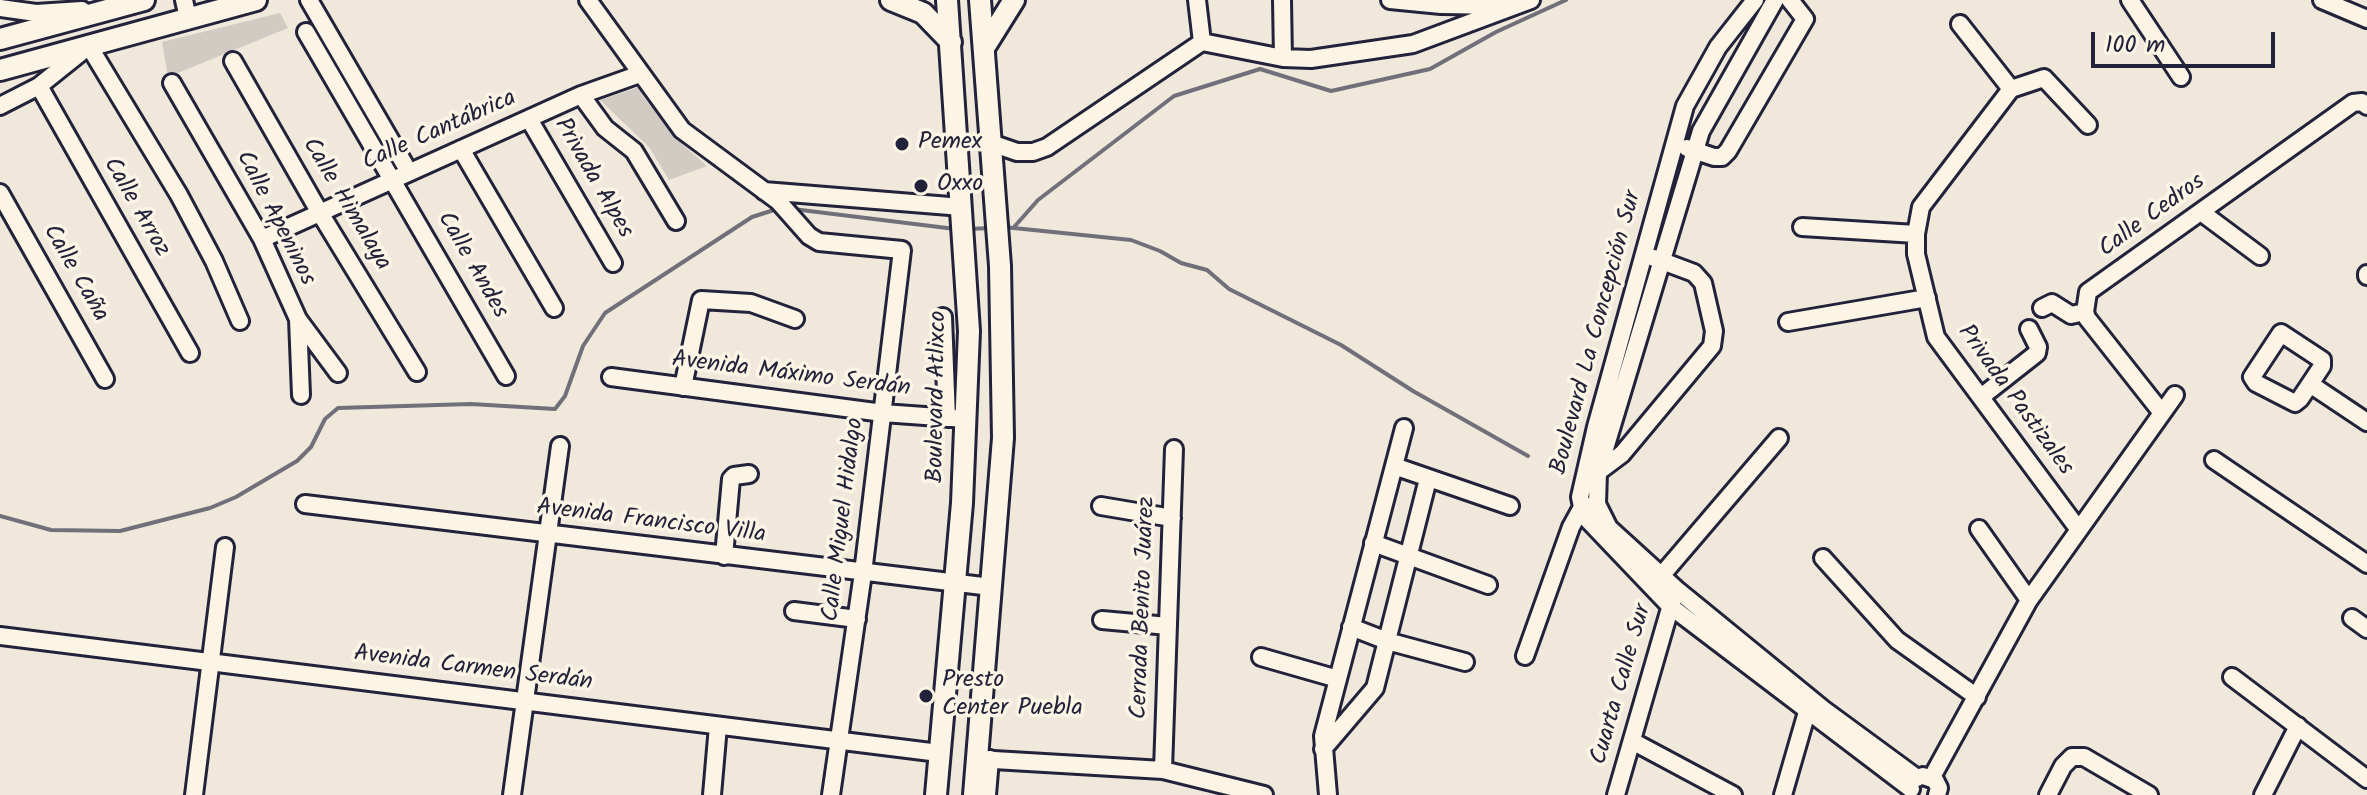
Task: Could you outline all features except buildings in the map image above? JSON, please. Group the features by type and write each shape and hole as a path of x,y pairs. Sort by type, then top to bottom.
{"main road":[{"path":"0,39 144,0"},
{"path":"0,70 89,46 186,9 256,0"},
{"path":"891,0 923,13 951,42"},
{"name":"Boulevard Atlixco","path":"936,795 962,503 956,419 969,331 947,0"},
{"path":"980,0 1000,266 1003,438 991,587 981,790"},
{"path":"984,48 1014,0"}],"street":[{"path":"309,0 401,175"},
{"path":"588,0 682,130 771,196 962,210"},
{"path":"1197,0 1202,42"},
{"path":"1282,0 1283,58"},
{"path":"1390,0 1441,5 1525,2"},
{"name":"Boulevard La Concepción Sur","path":"1755,0 1718,47 1685,106 1596,427 1580,497 1661,576 1815,713"},
{"name":"Boulevard La Concepción Sur","path":"1775,0 1701,131 1694,150 1598,472 1587,519 1670,606 1815,713 1925,787 1955,795"},
{"path":"1673,143 1722,157 1728,151 1805,19 1790,0"},
{"path":"2130,0 2181,77"},
{"path":"2322,0 2367,19"},
{"path":"991,143 1017,152 1033,152 1047,147 1202,42 1283,58 1311,59 1413,44 1525,2"},
{"path":"1440,34 1441,5"},
{"path":"0,8 36,13 111,8"},
{"path":"1960,24 2011,89 2044,78 2088,125"},
{"path":"306,32 401,175"},
{"path":"0,106 39,86 89,46 179,195 214,261 240,321"},
{"name":"Calle Himalaya","path":"233,61 320,213 417,372"},
{"name":"Calle Cantábrica","path":"262,239 581,95 640,74"},
{"name":"Calle Apeninos","path":"172,83 262,239 298,319 338,373"},
{"name":"Calle Arroz","path":"39,86 190,353"},
{"name":"Privada Pastizales","path":"2011,89 1921,207 1916,254 1936,337 2079,530"},
{"path":"581,95 605,128 634,151 676,221"},
{"name":"Calle Cedros","path":"2085,312 2088,292 2353,103 2362,102 2367,106"},
{"name":"Privada Alpes","path":"529,119 613,263"},
{"path":"461,149 554,308"},
{"name":"Calle Andes","path":"401,175 506,376"},
{"name":"Calle Caña","path":"0,193 105,379"},
{"name":"Calle Miguel Hidalgo","path":"771,196 809,236 819,242 902,250 863,573 831,795"},
{"path":"2201,212 2260,256"},
{"path":"1802,227 1916,234"},
{"path":"1598,472 1622,454 1712,346 1714,331 1703,283 1694,273 1643,254"},
{"path":"1788,322 1927,298"},
{"path":"683,387 701,300 751,303 795,319"},
{"path":"2042,308 2052,303 2071,315 2085,312 2162,413"},
{"path":"943,317 956,419"},
{"path":"298,319 301,395"},
{"path":"1981,397 2037,353 2038,347 2029,329"},
{"path":"2281,333 2322,360 2322,366 2310,384 2295,403 2256,383 2252,377 2281,333"},
{"name":"Avenida Máximo Serdán","path":"611,377 883,413 956,419"},
{"path":"2310,384 2367,422"},
{"path":"1925,787 2029,600 2175,395"},
{"path":"1328,795 1323,736 1404,428"},
{"path":"1661,576 1779,438"},
{"path":"512,795 560,446"},
{"name":"Cerrada Benito Juárez","path":"1163,770 1174,449"},
{"path":"2214,460 2367,564"},
{"path":"1394,466 1510,506"},
{"path":"724,556 731,479 749,474"},
{"path":"1323,749 1375,688 1428,479"},
{"name":"Avenida Francisco Villa","path":"305,504 991,587"},
{"path":"1101,506 1172,518"},
{"path":"1525,656 1571,527 1589,506"},
{"path":"1979,529 2029,600"},
{"path":"1373,543 1488,585"},
{"path":"194,795 225,547"},
{"path":"1823,558 1897,640 1977,697"},
{"name":"Cuarta Calle Sur","path":"1616,795 1676,589"},
{"path":"794,611 857,619"},
{"path":"2352,618 2367,629"},
{"path":"1102,620 1168,626"},
{"path":"1351,627 1387,641 1465,662"},
{"name":"Avenida Carmen Serdán","path":"0,636 939,753"},
{"path":"1261,657 1338,679"},
{"path":"2232,677 2367,779"},
{"path":"1783,795 1815,713"},
{"path":"712,795 718,726"},
{"path":"2263,795 2298,726"},
{"path":"1632,741 1733,795"},
{"path":"2048,795 2063,766 2072,757 2084,757 2149,795"},
{"path":"983,759 1163,770 1264,795"}],"shaded area":[{"path":"280,13 288,28 168,77 162,42"},
{"path":"639,87 644,98 683,145 707,166 669,180 649,147 600,100"}],"waterway":[{"path":"1015,226 1038,200 1174,96 1260,69 1331,91 1430,69 1496,32 1566,0"},
{"path":"0,516 51,530 120,531 210,508 236,497 297,461 311,447 325,419 338,408 471,404 555,409 565,396 583,346 605,313 752,217 777,209"},
{"path":"793,209 955,229"},
{"path":"1004,227 1131,240 1181,263 1207,270 1229,289 1341,345 1413,391 1528,456"},
{"path":"968,229 991,228"}],"place":[{"name":"Pemex","path":"902,144"},
{"name":"Oxxo","path":"921,186"},
{"name":"Presto Center Puebla","path":"926,696"}]}
